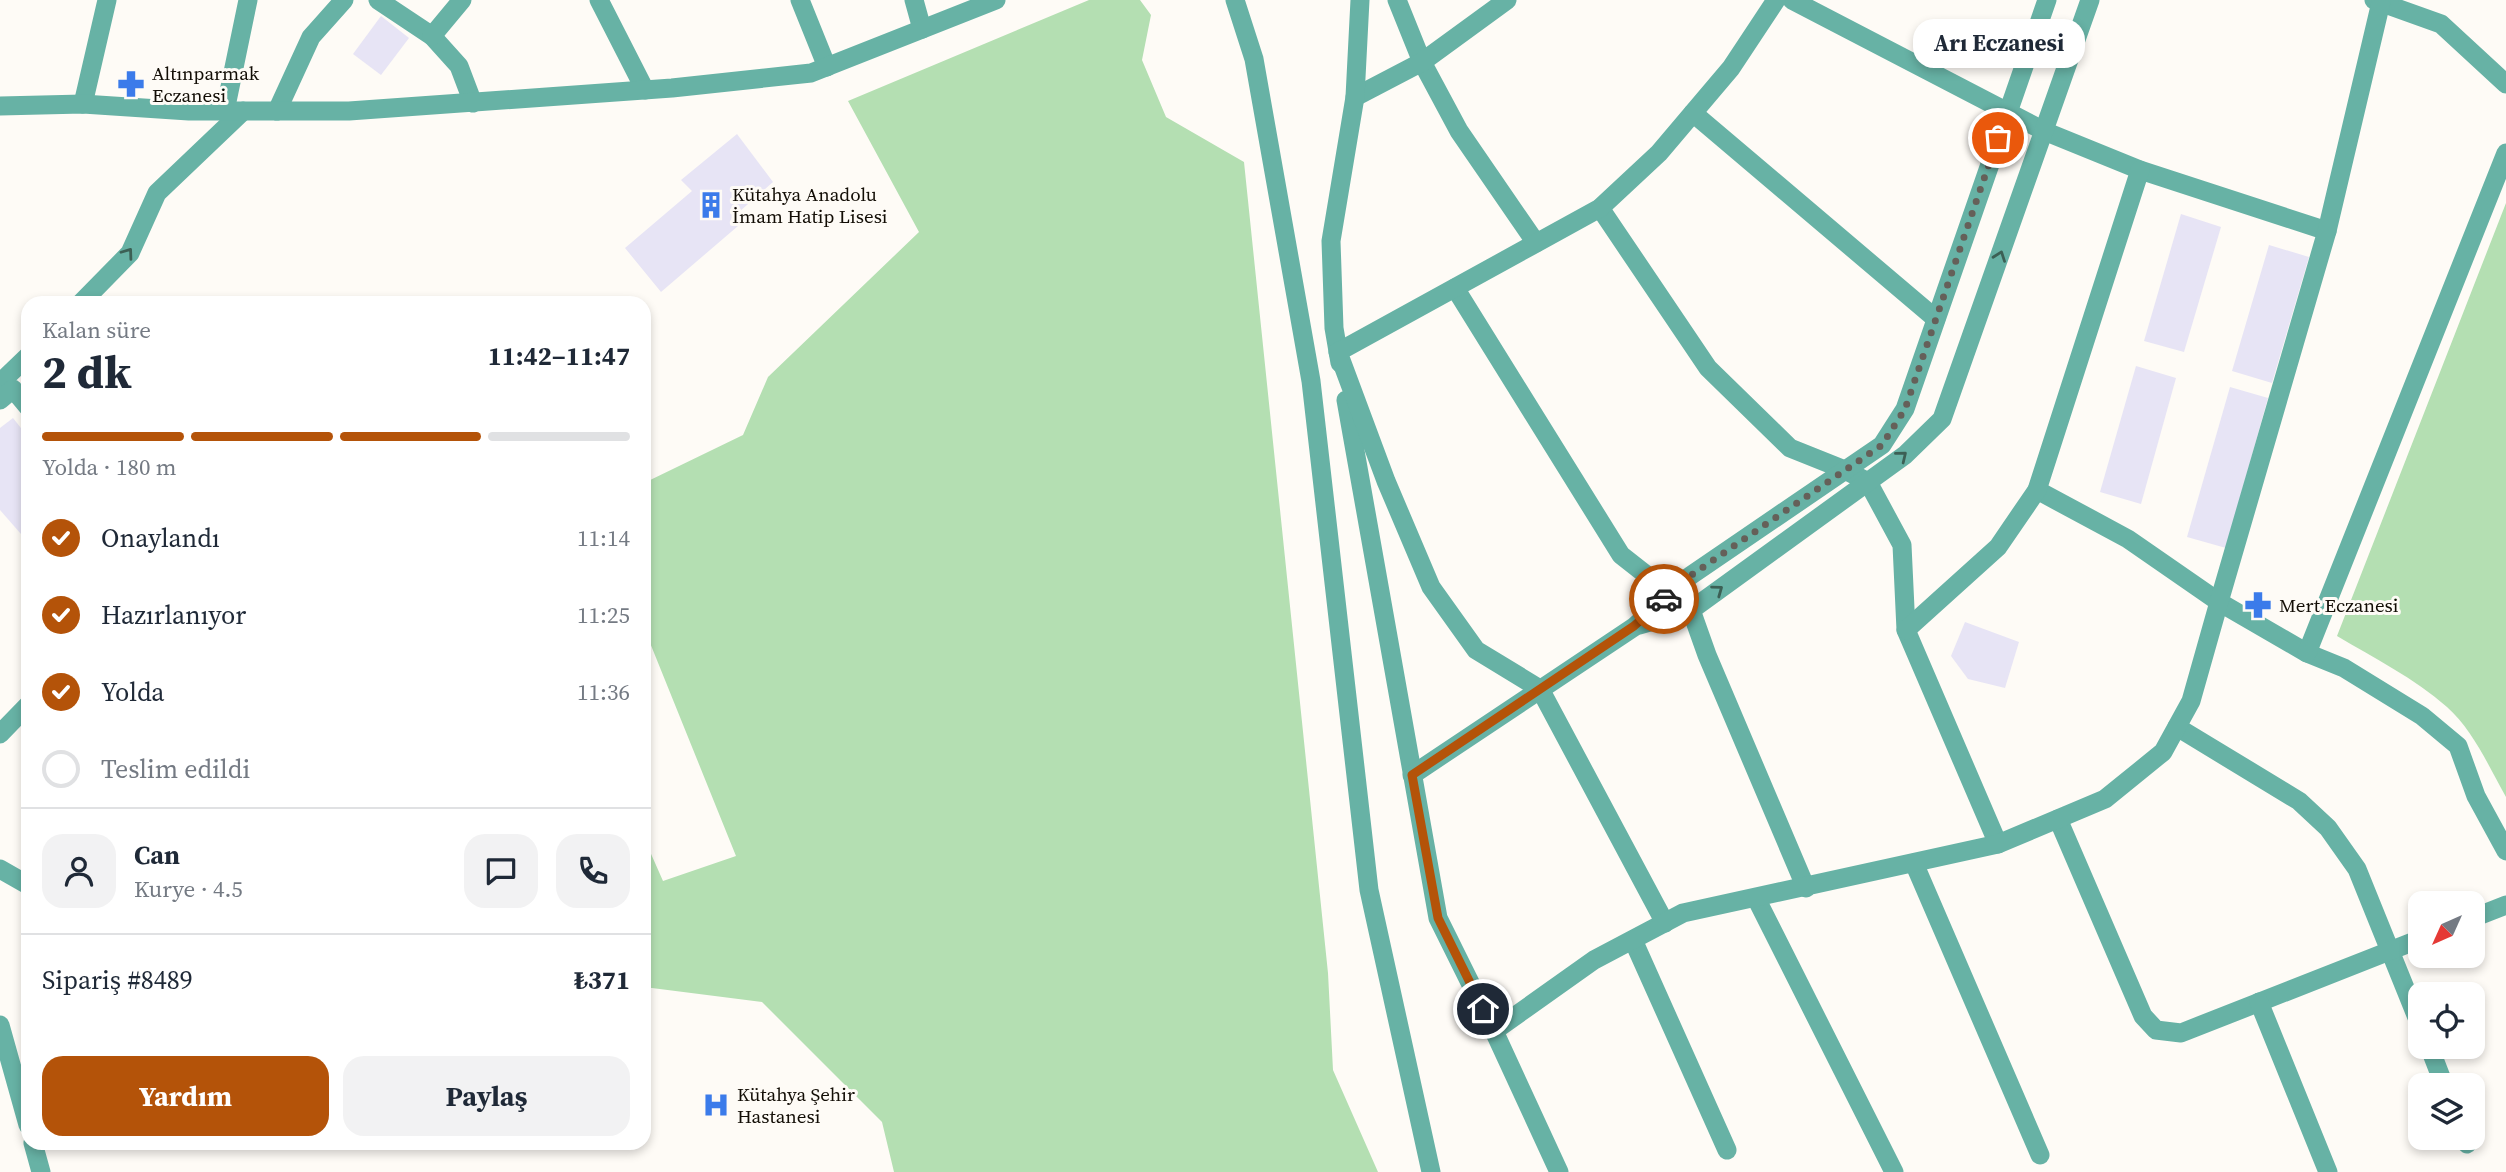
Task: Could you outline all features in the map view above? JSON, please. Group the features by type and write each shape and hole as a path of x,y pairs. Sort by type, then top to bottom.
{"street":[{"path":"83,104 107,0"},
{"path":"88,296 130,253 157,193 234,111 248,0"},
{"path":"277,111 311,37 344,0"},
{"path":"378,0 432,36 459,66 473,103"},
{"path":"432,36 462,0"},
{"path":"599,0 645,90"},
{"path":"800,0 827,67"},
{"path":"914,0 922,29"},
{"path":"0,106 83,104 234,111 349,111 645,90 811,73 996,0"},
{"path":"1235,0 1254,59 1311,382 1369,890 1431,1172"},
{"path":"1360,0 1355,97 1331,241 1334,328 1338,352 1438,918 1559,1172"},
{"path":"1397,0 1422,62 1460,131 1536,243"},
{"path":"1355,97 1422,62 1507,0"},
{"path":"1338,352 1600,208 1659,153 1693,113 1731,68 1776,0"},
{"path":"1792,0 2044,131 2140,170 2327,231"},
{"path":"1412,775 1634,626 1690,576 1882,445 1905,409 2047,0"},
{"path":"1634,626 1691,610 1905,455 1942,419 2090,0"},
{"path":"1494,1031 1594,960 1683,913 1998,844 2105,799 2163,752 2191,701 2327,231 2378,1 2441,24 2506,84"},
{"path":"1693,113 1936,319"},
{"path":"2307,653 2506,153"},
{"path":"1906,630 1997,547 2038,490 2140,170"},
{"path":"1600,208 1708,368 1790,448 1868,482 1902,545 1906,630 1998,844"},
{"path":"1455,288 1621,555 1691,610 1707,655 1805,888"},
{"path":"1338,352 1386,481 1431,587 1476,650 1540,689 1665,923"},
{"path":"9,388 21,368"},
{"path":"2038,490 2128,539 2219,602 2307,653 2344,668 2422,716 2458,746 2476,796 2506,851"},
{"path":"0,734 21,712"},
{"path":"2177,727 2299,801 2328,828 2357,869 2408,994"},
{"path":"2058,819 2143,1017 2156,1030 2181,1033 2408,944"},
{"path":"1914,863 2040,1156"},
{"path":"0,869 21,881"},
{"path":"1756,898 1894,1172"},
{"path":"2485,913 2506,905"},
{"path":"1633,940 1727,1150"},
{"path":"2259,1002 2328,1172"},
{"path":"0,1025 21,1100"},
{"path":"35,1150 41,1172"}],"green space":[{"path":"1089,0 1140,0 1151,15 1142,60 1166,117 1244,162 1328,973 1333,1070 1378,1172 894,1172 882,1122 762,1002 651,988 651,854 663,881 736,856 651,645 651,480 743,435 768,377 919,232 848,101"},
{"path":"2506,203 2506,797 2473,738 2447,707 2407,678 2337,636"}],"building":[{"path":"381,16 409,38 381,75 353,54"},
{"name":"Kütahya Anadolu İmam Hatip Lisesi","path":"737,134 773,182 731,219 738,226 661,292 625,248 692,191 681,180"},
{"path":"2181,214 2221,227 2184,352 2144,341"},
{"path":"2269,245 2309,257 2272,383 2232,371"},
{"path":"2136,366 2176,378 2141,504 2100,492"},
{"path":"2230,387 2268,398 2226,548 2187,537"},
{"path":"13,418 21,428 21,534 0,510 0,428"},
{"path":"1965,622 2019,642 2005,688 1968,679 1951,656"}],"way so far":[{"path":"1664,599 1690,576 1882,445 1905,409 1998,138"}],"place":[{"name":"Altınparmak Eczanesi","path":"131,84"},
{"name":"Arı Eczanesi","path":"1998,138"},
{"name":"Kütahya Anadolu İmam Hatip Lisesi","path":"711,205"},
{"name":"Mert Eczanesi","path":"2258,605"},
{"name":"Kütahya Şehir Hastanesi","path":"716,1105"}],"route":[{"path":"1483,1009 1438,918 1412,775 1634,626 1664,599"}]}
